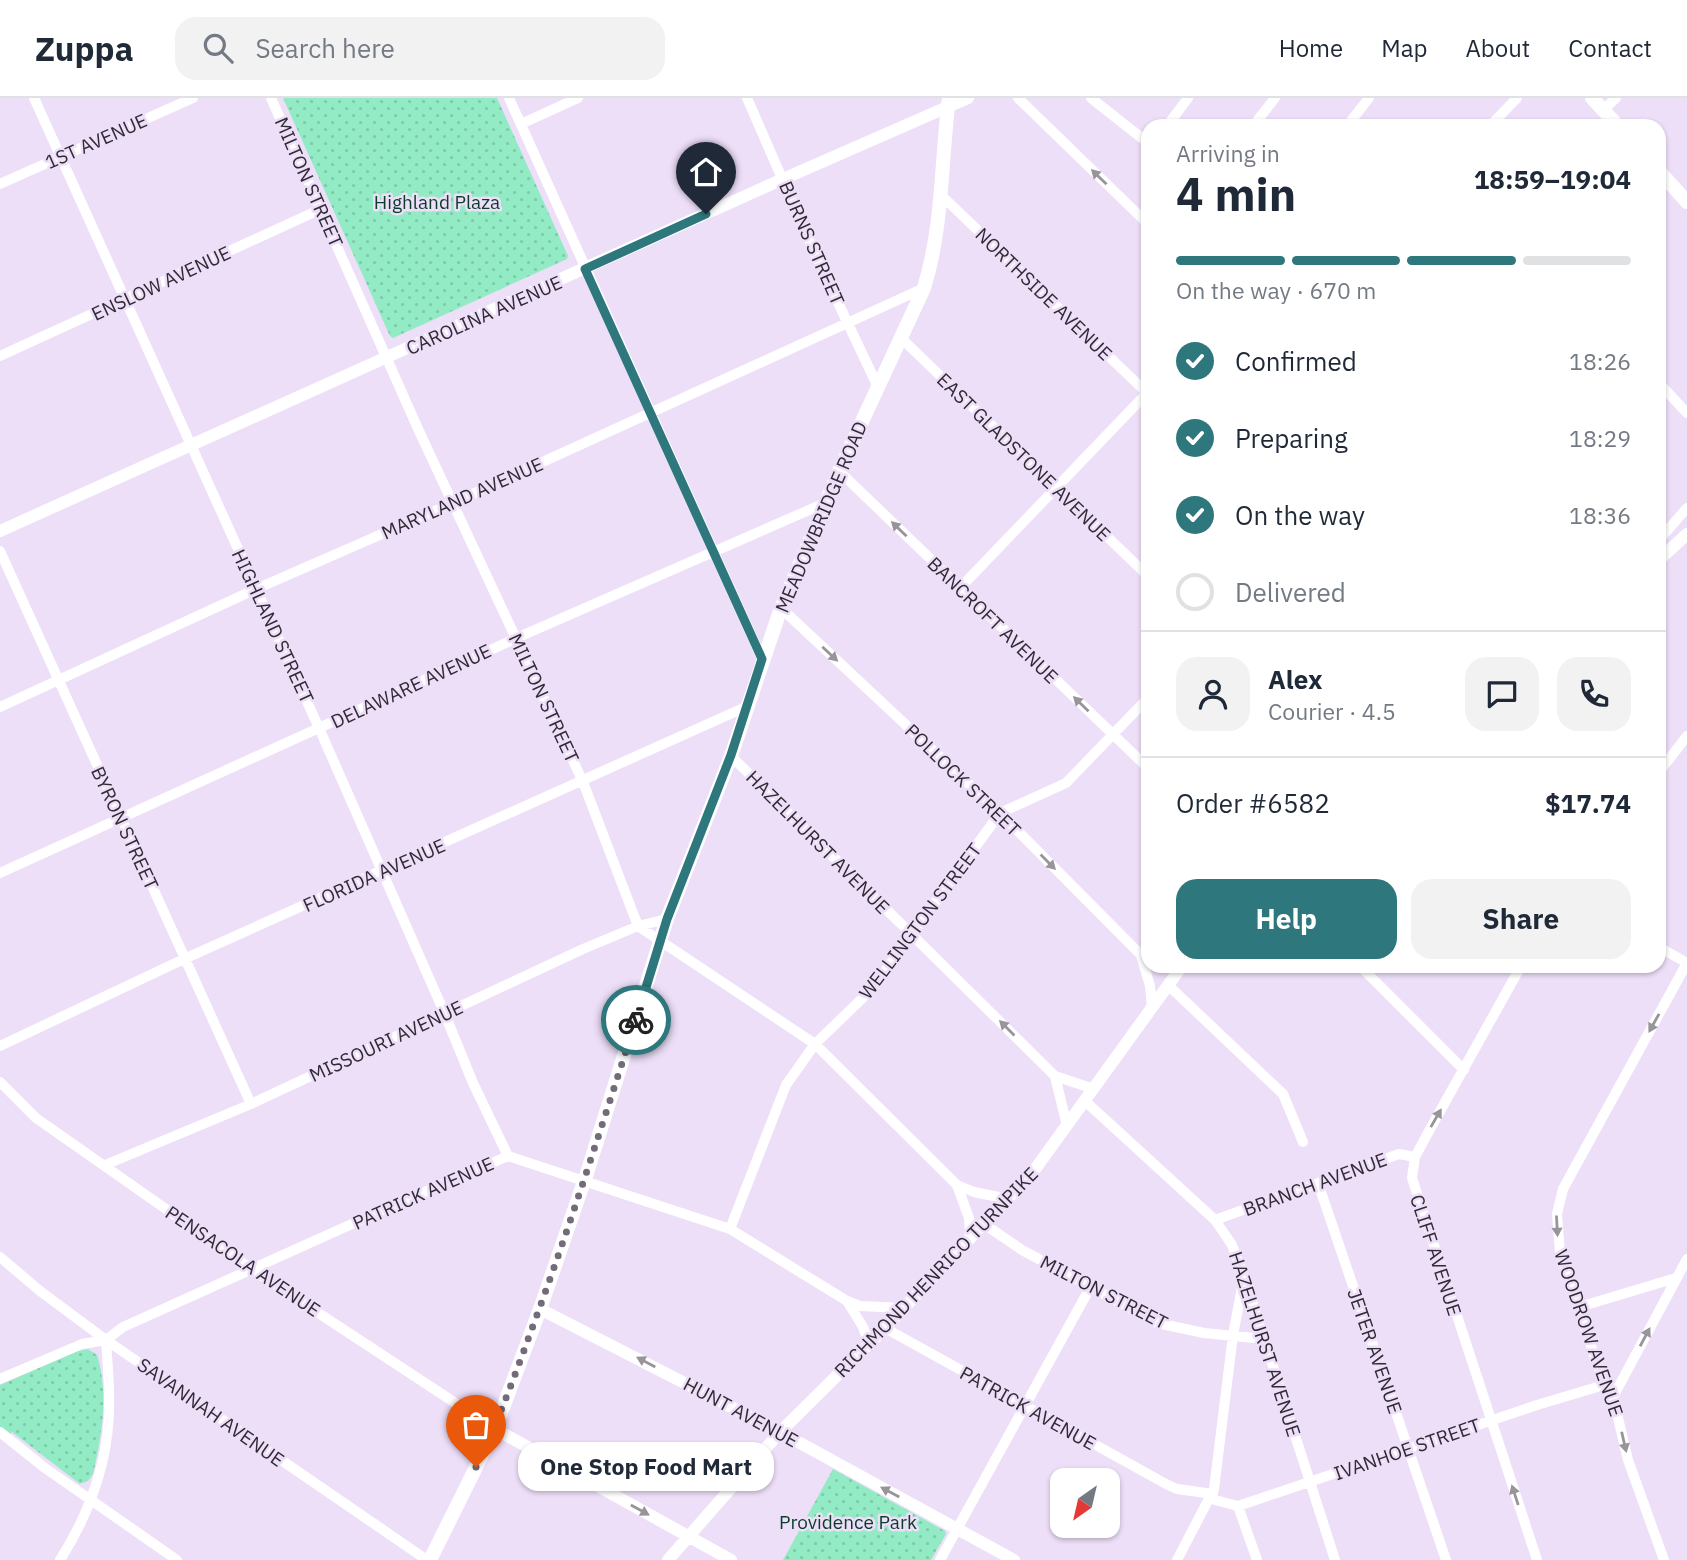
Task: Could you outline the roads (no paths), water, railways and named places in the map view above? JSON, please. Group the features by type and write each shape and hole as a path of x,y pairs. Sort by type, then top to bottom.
{"main road":[{"path":"1592,98 1611,119"},
{"name":"MEADOWBRIDGE ROAD","path":"434,1559 495,1429 540,1309 584,1182 667,919 731,755 780,608 923,288 930,268 940,194 948,101"},
{"path":"1666,180 1687,202"}],"street":[{"name":"HIGHLAND STREET","path":"34,98 159,370 508,1157"},
{"name":"1ST AVENUE","path":"0,184 193,98"},
{"name":"MILTON STREET","path":"271,98 452,503 583,782 638,926"},
{"path":"509,98 762,659"},
{"path":"521,124 578,98"},
{"name":"BURNS STREET","path":"747,98 878,387"},
{"name":"CAROLINA AVENUE","path":"0,531 585,269 948,101 968,98"},
{"path":"1018,98 1141,217"},
{"path":"1092,98 1141,137"},
{"path":"1172,119 1188,98"},
{"path":"1258,119 1275,98"},
{"path":"1352,119 1369,98"},
{"path":"1497,119 1517,98"},
{"path":"1603,110 1616,98"},
{"name":"NORTHSIDE AVENUE","path":"940,194 1141,386"},
{"name":"ENSLOW AVENUE","path":"0,356 321,209"},
{"name":"MARYLAND AVENUE","path":"0,706 650,414 923,288"},
{"name":"EAST GLADSTONE AVENUE","path":"901,338 1141,569"},
{"path":"1666,390 1687,413"},
{"path":"960,588 1141,400"},
{"name":"BANCROFT AVENUE","path":"839,471 1141,761"},
{"name":"DELAWARE AVENUE","path":"0,873 517,638 825,503"},
{"path":"1666,532 1687,508"},
{"path":"1666,554 1687,534"},
{"name":"BYRON STREET","path":"0,551 251,1104"},
{"name":"POLLOCK STREET","path":"780,608 1000,813 1141,953"},
{"path":"1000,813 1066,783 1141,705"},
{"name":"FLORIDA AVENUE","path":"0,1046 184,959 748,706"},
{"path":"1666,763 1687,736"},
{"name":"HAZELHURST AVENUE","path":"731,755 1055,1076 1094,1089"},
{"name":"WELLINGTON STREET","path":"730,1229 786,1085 815,1044 872,989 1000,813"},
{"name":"MISSOURI AVENUE","path":"105,1165 251,1104 638,926 667,919"},
{"path":"638,926 815,1044 957,1185 1008,1199"},
{"path":"1666,951 1687,963"},
{"name":"WOODROW AVENUE","path":"1664,1560 1628,1460 1613,1397 1604,1385 1560,1253 1556,1214 1563,1189 1687,963"},
{"name":"POLLOCK STREET","path":"1148,973 1152,1007"},
{"name":"RICHMOND HENRICO TURNPIKE","path":"668,1560 780,1432 885,1328 1033,1172 1177,973"},
{"path":"1367,973 1464,1069"},
{"name":"CLIFF AVENUE","path":"1517,973 1415,1157 1412,1178 1537,1560"},
{"path":"1168,985 1283,1094 1303,1142"},
{"path":"1055,1076 1067,1126"},
{"name":"PENSACOLA AVENUE","path":"0,1082 36,1118 253,1270 495,1429"},
{"name":"HAZELHURST AVENUE","path":"1086,1101 1214,1220 1232,1245 1335,1560"},
{"name":"BRANCH AVENUE","path":"1214,1220 1399,1154 1415,1157"},
{"name":"PATRICK AVENUE","path":"0,1379 82,1344 106,1340 123,1327 383,1209 508,1157 730,1229 847,1301 860,1306 904,1308"},
{"name":"JETER AVENUE","path":"1318,1183 1446,1560"},
{"path":"957,1185 969,1218 970,1238"},
{"name":"MILTON STREET","path":"984,1224 1022,1250 1157,1323 1204,1333 1264,1339"},
{"name":"SAVANNAH AVENUE","path":"0,1257 40,1291 106,1340 434,1559"},
{"path":"1613,1397 1687,1259"},
{"path":"1177,1560 1212,1496 1233,1335 1244,1276"},
{"path":"1579,1307 1676,1278"},
{"path":"940,1560 1091,1286"},
{"name":"PATRICK AVENUE","path":"847,1301 863,1327 869,1344"},
{"name":"HUNT AVENUE","path":"540,1309 780,1432 1014,1560"},
{"name":"PATRICK AVENUE","path":"885,1328 1166,1484 1212,1496"},
{"path":"60,1560 75,1536 101,1470 109,1396 106,1340"},
{"name":"IVANHOE STREET","path":"1238,1506 1604,1385"},
{"path":"495,1429 732,1560"},
{"path":"0,1432 37,1462 177,1560"},
{"path":"1212,1496 1238,1506 1257,1560"}],"place":[{"name":"One Stop Food Mart","path":"476,1467"}],"park label":[{"name":"Highland Plaza","path":"437,202"},
{"name":"Providence Park","path":"848,1522"}]}
